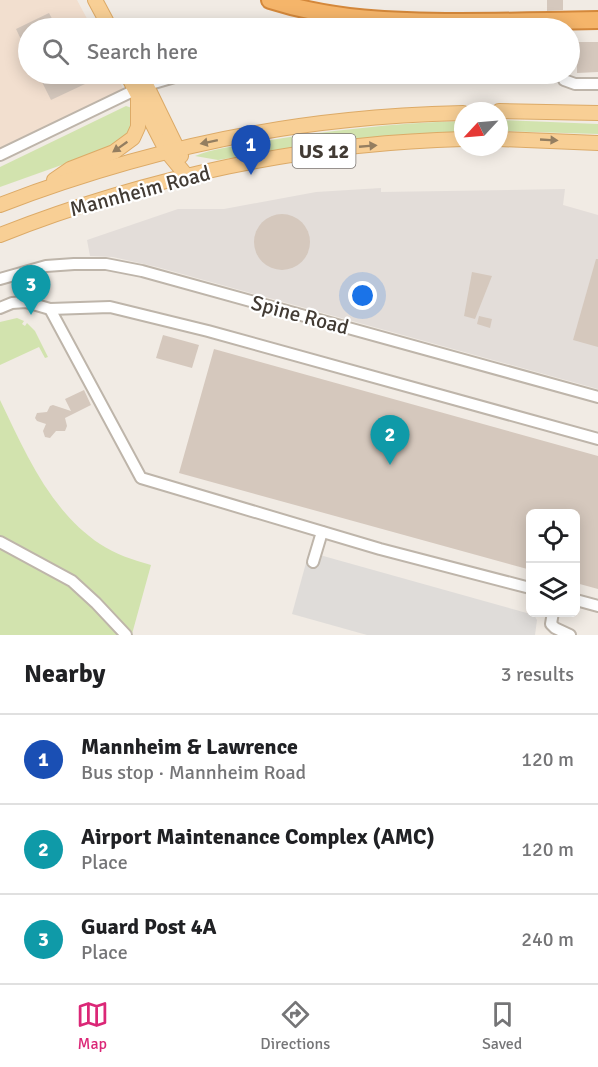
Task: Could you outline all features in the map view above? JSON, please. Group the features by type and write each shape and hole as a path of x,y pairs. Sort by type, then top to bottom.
{"highway":[{"path":"270,0 294,8 350,18"},
{"path":"580,20 598,20"}],"main road":[{"path":"94,0 104,18"},
{"path":"140,86 186,175"},
{"path":"36,191 70,170 114,152 133,138 138,127 140,86"},
{"path":"508,111 598,113"},
{"name":"Mannheim Road","path":"0,205 36,191 129,162 259,132 359,119 454,114"},
{"name":"Mannheim Road","path":"0,235 69,210 186,175 349,147 454,140"},
{"path":"508,140 598,143"}],"street":[{"path":"580,84 598,84"},
{"path":"0,155 140,86"},
{"name":"Spine Road","path":"0,279 46,266 106,264 142,271 598,397"},
{"path":"0,308 12,303 26,302 50,309 110,307 208,331 598,439"},
{"path":"50,309 141,478 322,532 526,587"},
{"path":"313,562 322,532"},
{"path":"14,536 3,545 72,581 126,635"},
{"path":"580,601 598,606"},
{"path":"552,617 551,624 570,635"}],"shaded area":[{"path":"0,0 77,0 87,18 18,18 18,84 121,84 125,92 0,150"},
{"path":"381,188 381,192 565,189 563,205 598,215 598,389 157,267 113,257 90,256 87,240 178,209 224,209 316,192"},
{"path":"309,552 526,613 526,617 535,617 537,620 535,635 367,635 292,614"}],"green space":[{"path":"126,106 132,108 134,126 129,135 118,143 0,187 0,167"},
{"path":"508,120 598,124 598,134 508,131"},
{"path":"454,121 454,133 345,140 218,160 195,156 210,151 309,134"},
{"path":"17,318 24,321 22,324 25,326 27,323 35,331 48,357 45,358 39,347 0,365 0,322"},
{"path":"0,400 29,460 53,498 67,515 106,548 151,565 133,635 0,635"}],"building":[{"path":"547,0 563,0 563,10 547,11"},
{"path":"49,13 52,18 39,18"},
{"path":"580,42 598,42 598,72 580,73"},
{"path":"43,84 85,84 51,100"},
{"path":"276,214 288,214 302,222 310,236 308,253 302,262 288,270 276,270 259,258 254,248 254,236 266,219"},
{"path":"596,259 598,259 598,347 573,340"},
{"path":"472,272 492,276 475,319 464,316"},
{"path":"479,316 492,319 490,328 477,324"},
{"path":"163,335 199,345 192,368 156,358"},
{"path":"214,349 598,456 598,589 580,584 580,509 526,509 526,569 179,473"},
{"path":"84,390 91,405 65,418 67,426 65,431 56,431 50,438 45,437 43,431 46,424 37,421 35,418 37,413 47,412 53,405 71,411 65,399"}],"place":[{"name":"Mannheim & Lawrence","path":"251,175"},
{"name":"Guard Post 4A","path":"31,315"},
{"name":"Airport Maintenance Complex (AMC)","path":"390,465"}]}
